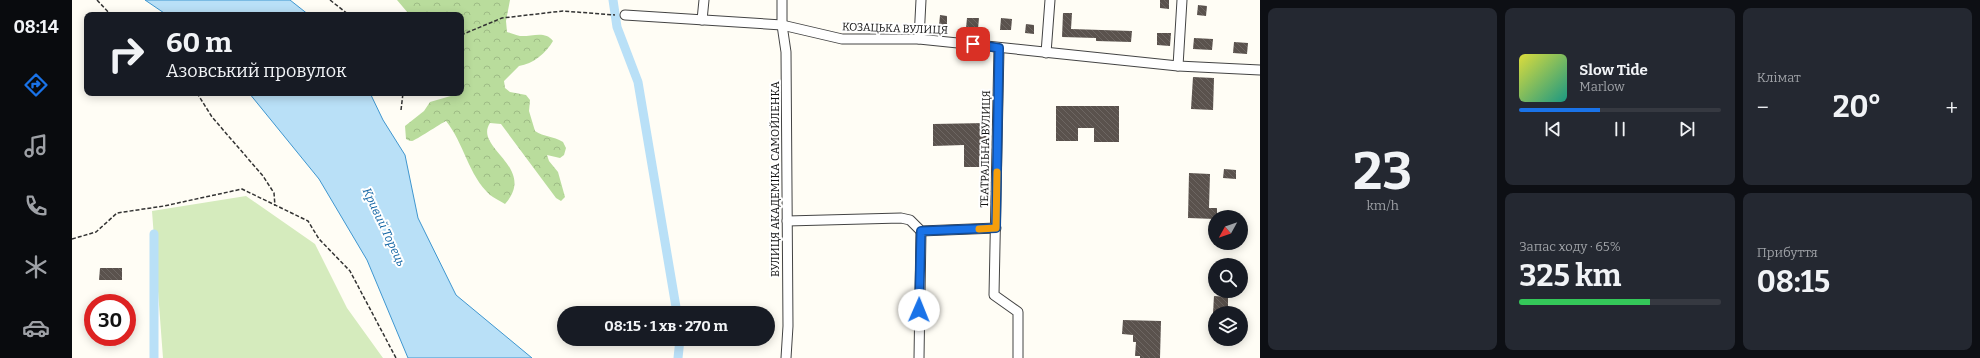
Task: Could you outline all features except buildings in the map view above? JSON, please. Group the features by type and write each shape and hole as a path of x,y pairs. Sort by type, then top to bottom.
{"street":[{"path":"702,20 704,0"},
{"name":"ВУЛИЦЯ АКАДЕМІКА САМОЙЛЕНКА","path":"782,0 782,26 786,52 788,326 786,358"},
{"path":"919,39 921,0"},
{"path":"1046,53 1050,0"},
{"path":"1178,66 1182,0"},
{"name":"КОЗАЦЬКА ВУЛИЦЯ","path":"622,15 782,26 842,39 919,39 1178,66 1260,70"},
{"name":"ТЕАТРАЛЬНА ВУЛИЦЯ","path":"999,48 994,295 1018,312 1018,358"},
{"path":"787,221 901,218 910,220 921,231 919,358"},
{"path":"921,231 996,228"}],"path":[{"path":"97,0 108,12"},
{"path":"330,0 344,12"},
{"path":"464,33 502,18 563,11 622,15"},
{"path":"199,96 212,117 263,176 274,193 275,206"},
{"path":"401,110 403,96"},
{"path":"72,239 96,232 117,213 164,206 242,189 308,221 319,239 350,271 396,358"}],"green space":[{"path":"397,0 510,0 506,21 507,32 520,36 542,35 553,41 547,50 539,57 529,63 519,66 504,81 505,88 510,92 526,95 530,100 529,111 535,131 563,142 566,148 564,155 560,158 547,155 549,161 558,172 565,197 561,201 556,198 501,124 490,123 487,132 490,141 504,159 514,179 513,191 505,204 490,195 476,178 457,139 446,121 414,140 411,141 406,139 405,126 424,111 430,102 451,96 464,96 464,12 407,12"},
{"path":"246,196 315,244 347,308 383,358 163,358 152,211"}],"water":[{"path":"145,0 290,0 305,12 163,12"},
{"name":"Кривий Торець","path":"251,96 371,96 383,120 405,155 418,218 456,295 532,358 408,358 367,260 319,179"}],"waterway":[{"path":"613,0 617,27 638,82 676,306"},
{"path":"154,234 154,358"},
{"path":"678,358 679,346"}],"slow traffic":[{"path":"979,229 996,228 997,172"}],"route":[{"path":"919,310 921,231 996,228 999,48 973,44"}]}
